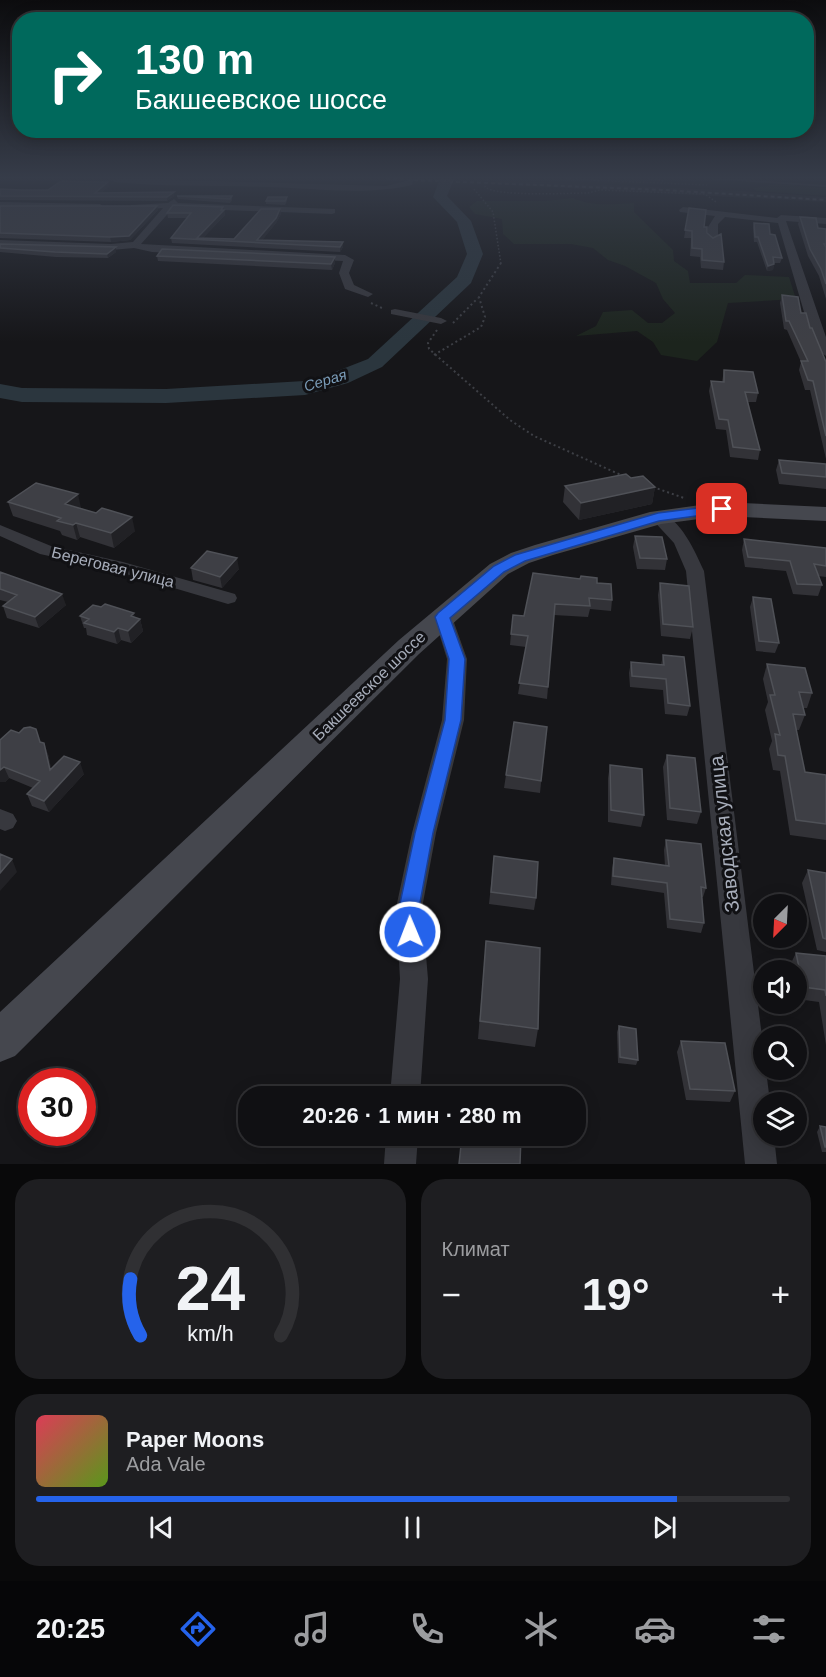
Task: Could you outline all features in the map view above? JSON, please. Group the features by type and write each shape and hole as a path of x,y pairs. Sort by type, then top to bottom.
{"street":[{"path":"136,245 145,233"},
{"path":"712,233 713,242"},
{"path":"785,233 810,312 826,352"},
{"path":"0,243 111,247 136,245 140,248 152,249 345,258 349,260 345,273 349,287 368,294"},
{"path":"395,312 440,323"},
{"name":"Бакшеевское шоссе","path":"0,1041 443,617 499,569 520,558 658,517 722,509 826,514"},
{"name":"Заводская улица","path":"658,517 682,541 695,571 761,1164"},
{"name":"Береговая улица","path":"0,530 46,550 117,566 228,598"},
{"path":"406,1086 414,979 409,908 424,833 453,720 457,659 443,617"},
{"path":"400,1164 401,1146"}],"path":[{"path":"496,233 501,264 479,297 455,323 440,323 428,343 429,349 510,420 534,436 579,458 627,477"},
{"path":"368,294 368,301 382,309 395,312"},
{"path":"434,355 481,327 485,317 479,297"},
{"path":"647,485 688,499"}],"shaded area":[{"path":"656,233 673,250 674,261 688,271 690,283 736,283 745,275 789,277 796,299 728,303 717,342 697,361 661,355 653,342 637,331 576,336 596,326 603,312 632,310 648,323 662,323 675,313 663,299 656,283 625,266 608,260 593,248 571,244 514,244 503,234"}],"building":[{"path":"9,233 132,233 129,236"},
{"path":"175,233 202,233 197,238 234,239 239,233 263,233 257,240 343,242 340,247 171,238"},
{"path":"692,233 707,233 713,238 721,234 724,262 702,260 702,249 692,248"},
{"path":"755,233 775,235 782,258 773,257 774,264 768,266 758,237 755,237"},
{"path":"805,233 826,233 826,244 824,244 826,247 826,284 821,269 810,249"},
{"path":"0,244 116,247 107,254 0,248"},
{"path":"162,249 335,257 331,264 157,256"},
{"path":"782,295 798,297 801,313 806,313 810,328 812,328 826,362 826,436 813,381 808,380 801,361 808,361 789,321 786,321"},
{"path":"724,370 753,372 758,393 745,392 760,450 733,447 728,420 719,419 711,381 724,382"},
{"path":"779,460 826,464 826,477 782,473"},
{"path":"626,474 631,478 643,476 655,487 581,503 565,486"},
{"path":"36,483 78,494 65,504 96,513 102,508 132,517 111,533 76,523 73,525 57,521 61,518 8,502"},
{"path":"635,536 662,537 667,559 640,558"},
{"path":"744,539 826,548 826,566 814,564 822,585 797,584 790,561 748,557"},
{"path":"207,551 237,558 220,577 191,568"},
{"path":"0,572 62,594 35,617 3,606 17,595 0,589"},
{"path":"533,573 580,579 581,576 597,578 597,583 611,584 612,600 589,598 590,606 555,604 548,687 519,683 528,636 511,634 513,615 524,616"},
{"path":"660,583 689,586 693,627 663,624"},
{"path":"753,597 771,599 779,643 759,641"},
{"path":"105,604 134,613 131,616 140,619 128,631 118,628 114,632 84,623 89,619 80,616 93,605 101,607"},
{"path":"663,655 684,657 690,706 668,703 666,679 632,676 631,662 664,665"},
{"path":"767,664 805,668 812,693 799,692 805,715 793,714 805,772 826,775 826,824 796,820 785,756 778,755 775,734 780,735 770,695 775,695"},
{"path":"514,722 547,727 541,781 506,775"},
{"path":"24,728 36,729 40,742 44,743 50,770 64,756 80,762 44,801 27,794 40,781 4,767 0,770 0,740 11,730 19,733"},
{"path":"667,755 695,758 701,812 670,808"},
{"path":"610,765 642,769 644,815 611,810"},
{"path":"666,840 701,844 706,888 701,887 704,923 670,919 667,883 613,876 614,858 669,866"},
{"path":"0,854 12,859 0,873"},
{"path":"494,856 538,862 536,898 491,892"},
{"path":"808,870 826,873 826,939 823,938"},
{"path":"486,941 540,948 538,1029 480,1021"},
{"path":"796,953 826,956 826,996 825,990 807,988 807,960 797,960"},
{"path":"619,1026 636,1029 638,1060 620,1057"},
{"path":"681,1041 725,1043 735,1091 690,1089"},
{"path":"820,1126 826,1127 826,1147 825,1147"},
{"path":"461,1146 521,1146 520,1164 459,1164"}],"waterway":[{"name":"Серая","path":"0,391 22,395 166,396 305,388 340,378 375,363 465,279 475,254 468,233"}],"route":[{"path":"410,932 409,908 424,833 453,720 457,659 443,617 499,569 520,558 658,517 722,509"}]}
